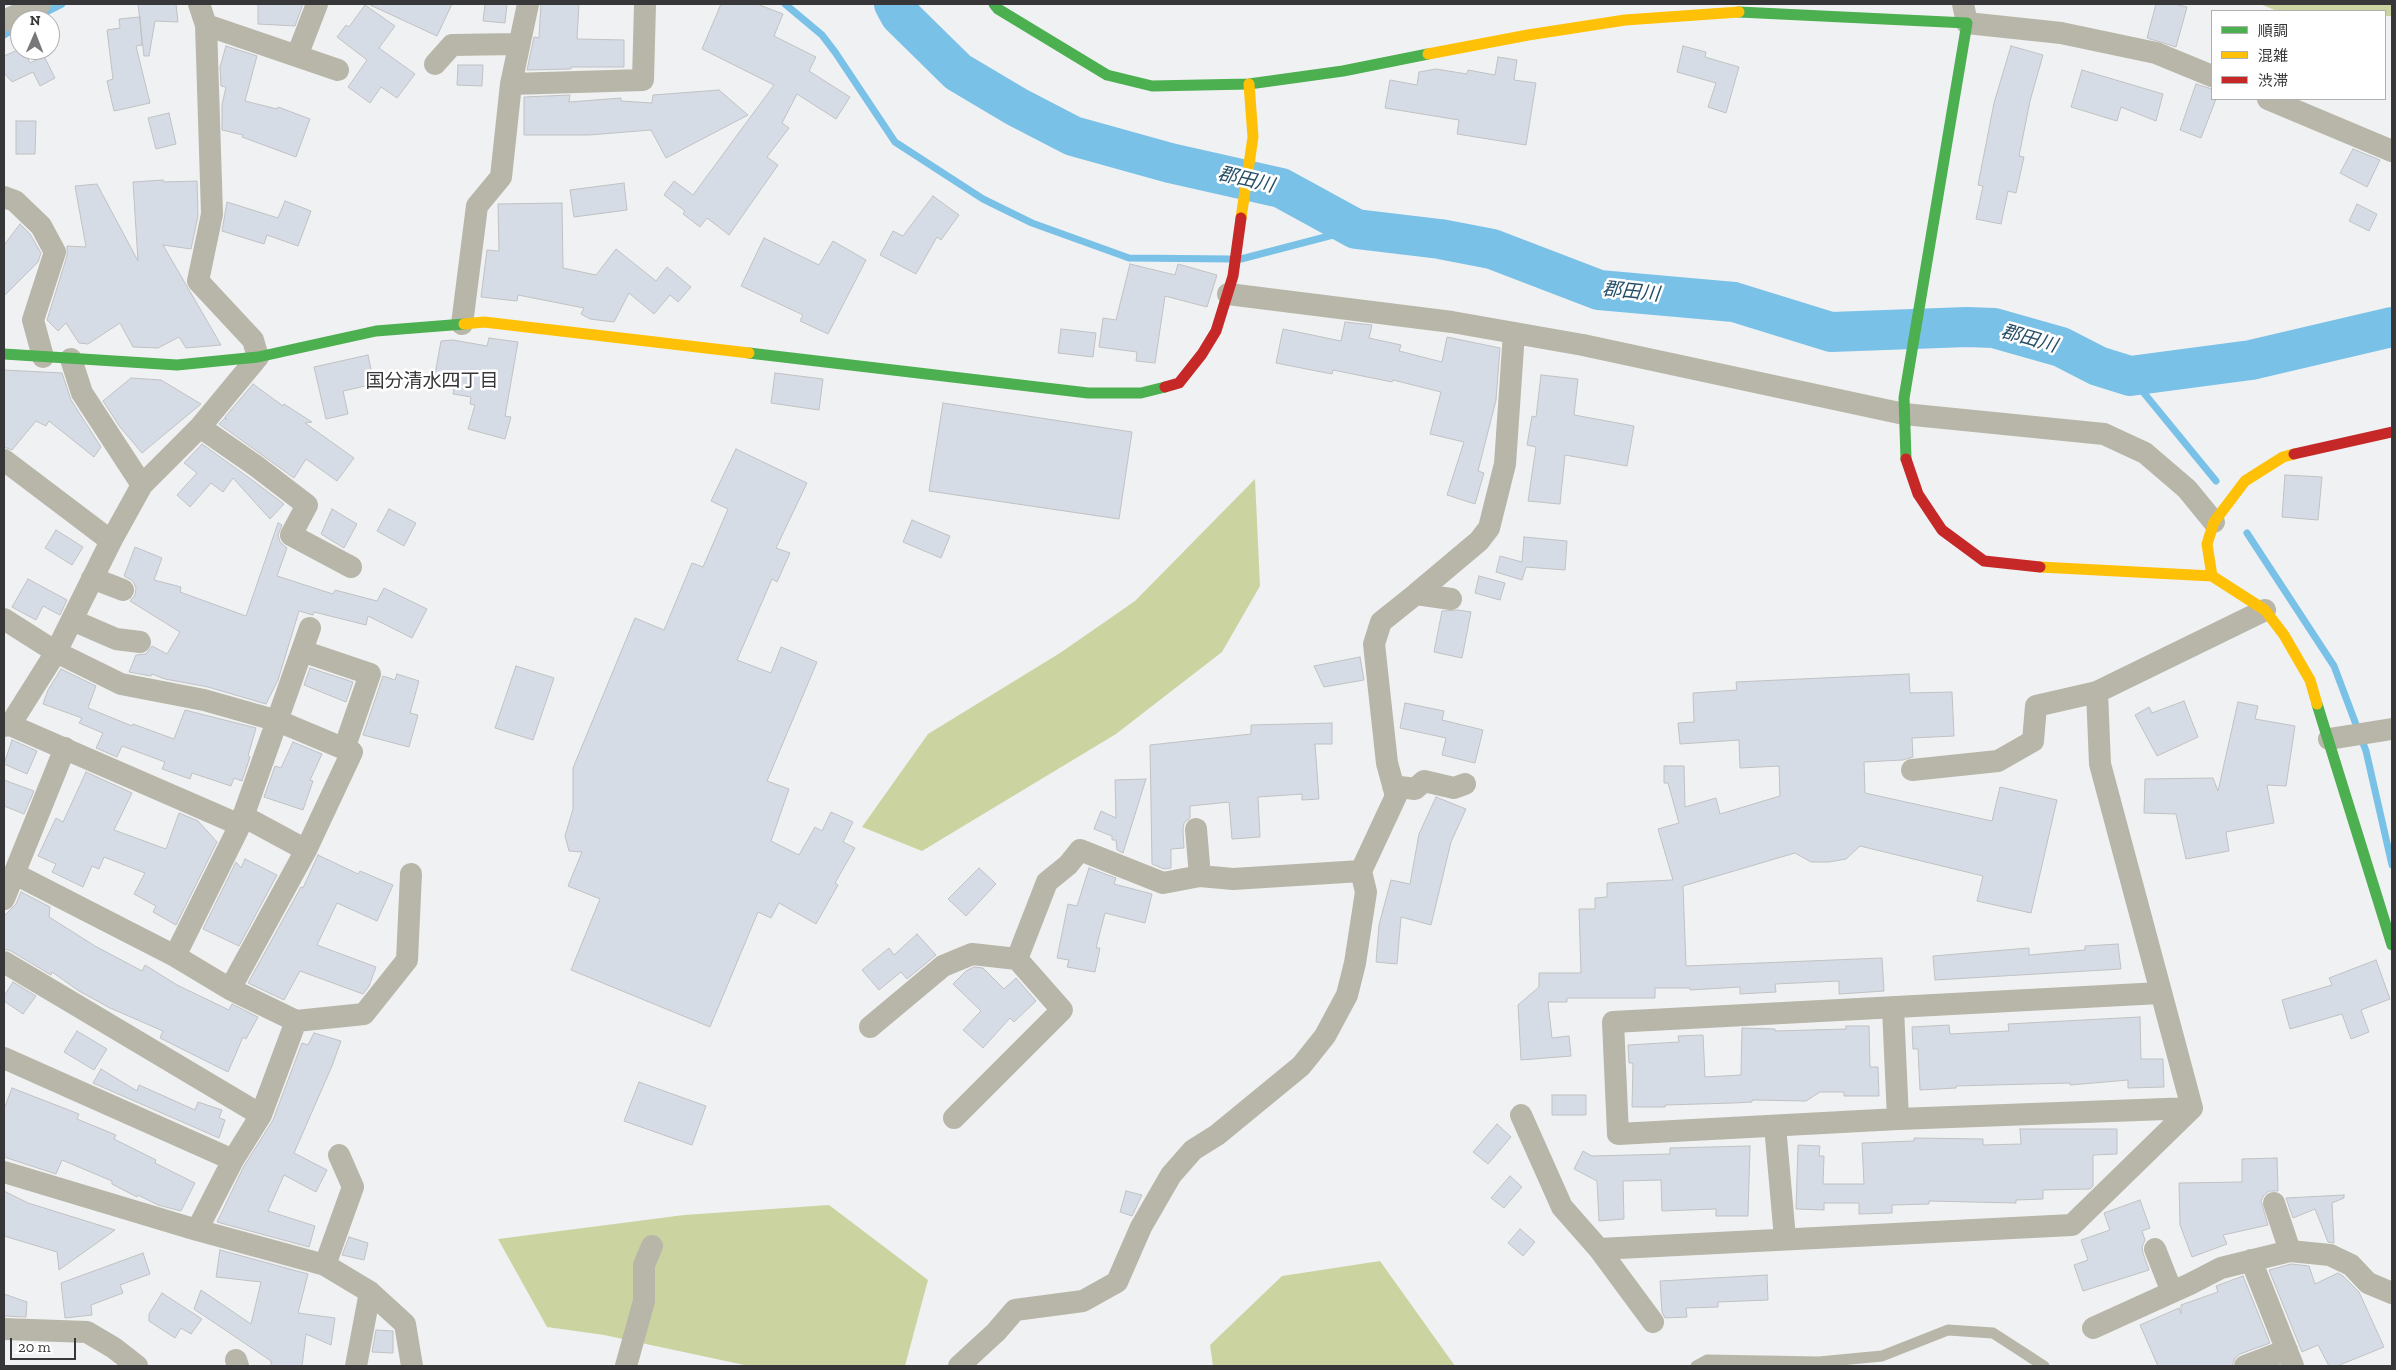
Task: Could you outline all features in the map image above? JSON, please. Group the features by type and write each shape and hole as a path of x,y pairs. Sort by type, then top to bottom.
{"street":[{"path":"4,21 40,4"},
{"path":"297,56 318,4"},
{"path":"462,324 477,206 501,177 511,84 528,4"},
{"path":"511,84 642,80 645,4"},
{"path":"994,4 998,9 1107,75 1152,86 1249,84 1343,71 1528,35 1625,20 1740,12 1965,13 2156,53 2211,76"},
{"path":"1965,13 1904,406 1906,461 1918,494 1942,530 1984,561 2034,567 2212,576 2265,610 2284,635 2310,680 2337,738 2388,895 2392,945"},
{"path":"258,357 252,340 198,281 212,214 202,14 297,56 338,70"},
{"path":"435,64 452,45 518,44"},
{"path":"4,354 177,366 258,357 376,331 484,322 1088,393 1142,393 1179,383 1202,354 1216,331 1231,285 1253,137 1249,84"},
{"path":"2270,100 2392,151"},
{"path":"4,197 15,201 41,226 55,252 33,320 43,356"},
{"path":"1231,285 1592,347 1904,406 2104,434 2145,453 2187,489 2214,522"},
{"path":"959,1366 996,1332 1015,1310 1083,1301 1118,1282 1141,1227 1171,1175 1194,1150 1217,1135 1301,1066 1325,1036 1347,995 1355,963 1366,892 1361,872 1396,796 1386,763 1374,644 1381,622 1479,540 1489,528 1505,464 1514,333"},
{"path":"258,357 200,427 142,485 111,541 56,652 7,726 242,821 306,850"},
{"path":"71,359 82,393 142,485"},
{"path":"200,427 307,505 291,535 351,567"},
{"path":"2212,576 2208,544 2214,522 2245,481 2283,457 2392,432"},
{"path":"4,460 111,541"},
{"path":"92,578 123,590"},
{"path":"1416,594 1451,599"},
{"path":"1912,770 1998,761 2033,742 2036,706 2097,692 2265,610"},
{"path":"4,619 56,652 121,684 204,700 278,721 352,752 306,850 230,989"},
{"path":"72,620 116,639 140,642"},
{"path":"175,956 242,821 310,628"},
{"path":"302,651 370,674 344,749"},
{"path":"2097,692 2100,764 2192,1108"},
{"path":"2337,738 2383,730"},
{"path":"4,899 65,748"},
{"path":"1393,786 1415,789 1424,781 1454,788 1465,784"},
{"path":"1196,829 1200,876"},
{"path":"1017,959 1047,882 1068,865 1080,850 1163,883 1200,876 1233,879 1361,872"},
{"path":"15,874 175,956 230,989 296,1021 364,1014 407,960 411,874"},
{"path":"870,1027 943,966 972,954 1017,959 1062,1010 954,1118"},
{"path":"4,962 261,1115"},
{"path":"2160,993 1613,1022 1618,1134 1898,1119 2192,1108"},
{"path":"1893,1008 1898,1119"},
{"path":"197,1230 232,1160 261,1115 296,1021"},
{"path":"4,1058 232,1160"},
{"path":"1599,1249 1785,1238 2072,1225 2192,1108"},
{"path":"1521,1115 1562,1207 1599,1249 1653,1322"},
{"path":"1775,1126 1785,1238"},
{"path":"326,1265 352,1187 339,1155"},
{"path":"4,1172 197,1230 326,1265 370,1292 405,1324 412,1366"},
{"path":"2274,1203 2290,1251"},
{"path":"626,1366 644,1301 644,1265 652,1246"},
{"path":"2155,1249 2172,1292"},
{"path":"2093,1328 2220,1268 2290,1251 2330,1256 2351,1265 2368,1283 2392,1293"},
{"path":"2245,1366 2290,1358 2251,1260"},
{"path":"356,1366 370,1292"},
{"path":"4,1329 86,1332 114,1348 137,1366"}],"lane":[{"path":"1696,1366 1707,1360 1819,1362 1882,1356 1948,1330 1993,1333 2044,1366"}],"green space":[{"path":"2260,4 2392,4 2392,16 2386,16 2386,10 2275,10"},
{"path":"1255,479 1260,586 1222,652 1116,734 922,851 862,827 928,734 1060,653 1135,601"},
{"path":"829,1205 928,1280 905,1366 749,1366 604,1335 547,1327 498,1239 684,1215"},
{"path":"1380,1261 1455,1366 1213,1366 1210,1345 1282,1276"}],"building":[{"path":"138,4 176,4 178,22 155,21 149,56 144,56"},
{"path":"258,4 303,4 295,26 258,24"},
{"path":"368,4 452,4 437,36"},
{"path":"485,4 507,4 505,23 483,21"},
{"path":"541,4 579,4 577,39 624,40 624,67 571,67 571,69 527,70 534,37 539,38"},
{"path":"721,4 757,4 783,14 774,36 816,57 809,71 850,97 836,119 797,94 782,123 789,128 767,157 778,165 729,235 707,218 700,227 683,214 685,211 664,195 674,181 693,195 774,85 702,49"},
{"path":"2156,4 2174,4 2187,7 2176,47 2147,38"},
{"path":"365,5 395,26 379,48 415,74 397,98 381,87 370,103 348,87 367,60 337,37 346,25 349,27"},
{"path":"140,17 142,45 136,46 150,103 114,111 107,81 113,79 107,30 120,28 119,19"},
{"path":"226,46 257,56 245,101 277,109 278,107 310,119 296,157 242,137 243,135 222,130 222,105 226,87 221,86 220,67"},
{"path":"1683,46 1706,52 1705,57 1739,67 1726,113 1708,107 1716,83 1677,72"},
{"path":"2011,46 2043,55 2030,101 2019,156 2024,157 2016,193 2008,191 2001,224 1976,219 1983,186 1978,185 1994,103"},
{"path":"10,53 10,60 29,60 30,63 36,60 46,60 55,78 40,86 33,72 12,82 4,73 4,56"},
{"path":"1498,57 1517,60 1514,80 1536,83 1526,145 1457,134 1459,120 1385,108 1390,80 1417,85 1419,72 1436,69 1467,74 1468,70 1495,75"},
{"path":"458,65 483,65 482,86 457,85"},
{"path":"2082,70 2163,94 2156,121 2121,107 2117,121 2071,107"},
{"path":"2196,84 2211,89 2211,100 2216,100 2201,138 2180,130"},
{"path":"719,90 748,115 666,158 651,130 589,135 524,135 524,97 570,95 569,102 621,98 621,101 652,103 653,95"},
{"path":"169,113 176,144 156,149 148,118"},
{"path":"16,121 36,121 35,154 16,154"},
{"path":"2353,149 2380,160 2367,187 2340,173"},
{"path":"163,180 164,182 197,181 198,216 191,249 163,245 221,345 186,348 179,337 158,348 133,347 120,323 88,344 79,343 66,323 58,331 47,320 67,256 67,246 86,247 75,186 97,184 138,261 133,182"},
{"path":"624,183 627,210 574,217 570,190"},
{"path":"933,196 959,215 941,240 937,237 916,274 880,255 893,231 903,236"},
{"path":"285,201 311,211 298,246 267,235 264,244 222,231 227,202 278,218"},
{"path":"562,203 563,268 596,275 616,249 656,281 667,267 691,287 678,302 670,295 654,314 629,293 614,322 590,319 581,314 584,308 518,295 517,301 481,297 487,250 499,251 498,204"},
{"path":"2357,204 2377,214 2369,231 2349,221"},
{"path":"20,224 30,234 41,253 38,262 4,296 4,245"},
{"path":"764,238 819,265 833,241 866,260 828,334 800,321 803,315 741,286"},
{"path":"1130,264 1175,275 1178,264 1217,275 1207,307 1165,296 1155,363 1136,361 1137,352 1099,347 1103,318 1116,320"},
{"path":"1345,322 1372,325 1369,338 1401,345 1399,351 1442,362 1447,337 1500,348 1496,400 1478,471 1484,473 1475,504 1447,495 1464,442 1430,434 1441,392 1393,380 1392,382 1333,370 1332,374 1276,363 1283,329 1341,341"},
{"path":"1061,329 1096,333 1093,357 1058,353"},
{"path":"489,338 518,342 505,416 511,417 505,439 468,429 475,405 470,404 471,397 453,394 454,389 433,385 441,341 453,340 487,346"},
{"path":"368,355 374,384 343,391 348,414 326,419 314,367"},
{"path":"4,370 62,373 71,400 101,447 94,457 49,421 46,426 36,421 12,450 4,447"},
{"path":"775,373 823,379 819,410 771,403"},
{"path":"1541,375 1578,379 1574,415 1634,426 1627,466 1565,455 1560,504 1528,501 1536,447 1527,445 1532,416 1536,417"},
{"path":"131,378 161,380 201,404 142,453 120,427 103,401"},
{"path":"253,384 283,406 284,404 312,422 305,423 354,458 337,481 306,459 294,478 219,424 225,418 227,420 225,417"},
{"path":"943,403 1132,432 1119,519 929,491"},
{"path":"202,444 284,504 270,519 233,478 223,492 211,483 190,507 177,495 197,473 184,463"},
{"path":"736,449 807,483 776,548 790,553 777,582 772,579 737,660 771,673 781,647 817,662 767,781 789,789 771,841 799,855 815,827 822,831 831,812 853,822 843,842 855,848 835,883 838,885 816,924 779,903 771,918 758,912 710,1027 571,970 600,899 568,886 582,852 569,851 565,836 573,809 573,768 635,618 664,630 692,563 703,567 728,509 711,501"},
{"path":"2285,475 2322,477 2318,520 2282,517"},
{"path":"332,509 357,524 344,548 321,534"},
{"path":"389,509 416,523 404,546 377,531"},
{"path":"912,520 950,536 941,558 903,542"},
{"path":"278,523 282,525 278,535 280,542 287,548 277,576 333,594 335,590 377,601 384,588 427,609 412,638 368,616 366,625 314,612 313,615 299,611 278,680 266,704 208,687 165,679 152,674 151,676 129,672 136,655 146,654 152,646 167,654 180,632 130,601 135,595 136,588 133,581 124,576 135,547 162,558 154,580 181,587 180,592 246,616"},
{"path":"56,530 83,547 72,565 45,548"},
{"path":"1524,537 1567,541 1565,570 1526,567 1522,580 1496,572 1500,556 1522,562"},
{"path":"1479,576 1505,583 1500,600 1475,593"},
{"path":"28,579 67,600 60,615 43,606 36,620 12,607"},
{"path":"1458,610 1471,612 1462,658 1434,652 1442,611"},
{"path":"1360,657 1364,680 1324,687 1314,666"},
{"path":"516,666 554,678 533,740 495,728"},
{"path":"310,668 353,682 346,702 304,685"},
{"path":"61,669 96,686 88,708 132,726 133,724 174,739 185,710 256,728 248,756 250,757 242,781 234,778 231,786 192,773 190,779 162,769 165,762 122,746 117,757 96,748 103,733 79,723 82,718 43,704 48,690"},
{"path":"397,674 419,681 410,713 418,715 409,747 363,735 383,676 395,680"},
{"path":"1909,674 1910,693 1952,692 1954,736 1912,738 1913,757 1903,760 1864,762 1865,793 1992,821 2000,787 2057,800 2031,913 1977,901 1983,876 1860,846 1846,859 1829,862 1811,862 1795,853 1683,886 1686,966 1882,958 1884,991 1839,994 1839,981 1775,984 1776,992 1740,994 1740,987 1690,990 1690,988 1655,988 1655,998 1567,998 1567,1002 1548,1002 1552,1038 1569,1036 1571,1056 1521,1060 1518,1005 1539,987 1539,973 1581,973 1579,909 1595,909 1595,898 1607,897 1607,883 1673,880 1658,829 1679,823 1668,783 1664,783 1664,766 1684,766 1685,807 1716,798 1720,814 1780,796 1779,766 1740,768 1739,740 1680,744 1678,723 1694,722 1693,693 1737,690 1736,682"},
{"path":"2184,701 2198,737 2157,756 2135,715 2149,707 2152,713"},
{"path":"2238,702 2258,706 2255,719 2295,726 2286,786 2267,785 2274,823 2226,832 2229,851 2186,859 2176,814 2144,813 2145,779 2213,778 2218,791"},
{"path":"1405,703 1444,711 1442,720 1483,730 1475,763 1442,755 1446,738 1400,728"},
{"path":"1332,723 1332,744 1315,744 1319,799 1302,800 1302,794 1258,797 1260,837 1232,839 1229,802 1190,806 1190,818 1184,823 1183,830 1184,848 1171,849 1171,868 1164,869 1152,864 1150,745 1251,734 1251,725"},
{"path":"12,740 37,751 27,774 4,764"},
{"path":"293,742 322,754 310,780 313,781 303,810 264,797 275,766 281,768"},
{"path":"86,772 132,793 114,830 166,849 179,813 198,821 217,842 176,925 153,912 156,906 134,894 145,873 104,857 99,869 92,866 83,887 52,872 56,864 38,856 56,818 63,822"},
{"path":"1146,779 1123,853 1117,850 1116,840 1112,840 1112,836 1094,829 1101,811 1116,818 1115,780"},
{"path":"4,780 34,791 24,814 4,806"},
{"path":"1436,797 1466,809 1451,842 1431,925 1401,917 1397,964 1376,962 1379,925 1391,880 1410,884 1419,834"},
{"path":"318,855 358,874 360,871 393,885 377,921 337,903 317,945 376,967 369,986 363,994 300,971 284,1000 248,983 301,887 303,888"},
{"path":"245,859 277,875 239,946 203,929 236,862 241,868"},
{"path":"979,868 996,884 966,916 948,899"},
{"path":"1089,868 1116,878 1114,884 1152,894 1145,923 1105,913 1096,948 1100,948 1095,972 1067,967 1069,960 1057,958 1068,904 1077,906"},
{"path":"21,892 50,907 49,917 95,946 142,971 145,965 177,985 229,1010 232,1004 258,1017 246,1039 243,1037 228,1072 160,1038 163,1031 110,1008 79,991 52,972 51,975 11,951 4,949 4,916 16,904"},
{"path":"917,934 936,955 907,979 901,972 879,990 862,970 889,948 894,955"},
{"path":"2118,944 2121,969 1935,980 1933,956 2029,948 2029,955 2085,950 2085,946"},
{"path":"2376,960 2390,999 2361,1010 2369,1032 2351,1039 2342,1014 2290,1029 2282,1000 2332,985 2329,978"},
{"path":"974,967 983,968 1004,989 1016,978 1036,1001 1014,1022 1010,1018 983,1048 963,1030 981,1011 953,984 966,971"},
{"path":"13,982 36,996 23,1014 4,1001 4,996"},
{"path":"2140,1017 2141,1059 2163,1059 2164,1087 2128,1088 2128,1080 2070,1085 2070,1083 1956,1086 1956,1088 1920,1090 1918,1049 1913,1049 1912,1027 1949,1025 1950,1034 2009,1031 2008,1024"},
{"path":"1846,1026 1869,1026 1870,1067 1878,1067 1879,1096 1844,1096 1844,1092 1820,1092 1806,1101 1752,1100 1752,1102 1632,1107 1633,1063 1629,1063 1628,1045 1679,1042 1678,1036 1703,1035 1705,1077 1741,1075 1742,1028 1775,1029 1775,1031 1846,1029"},
{"path":"77,1031 107,1049 94,1070 64,1052"},
{"path":"314,1033 341,1041 294,1153 327,1170 316,1192 284,1175 268,1211 315,1226 309,1247 217,1222 244,1166 273,1120 302,1043 308,1045"},
{"path":"101,1069 137,1091 139,1085 195,1110 198,1102 222,1110 219,1118 225,1120 219,1138 93,1083"},
{"path":"639,1082 706,1106 692,1145 624,1121"},
{"path":"12,1088 79,1114 77,1119 116,1135 114,1139 156,1160 155,1163 195,1183 181,1211 158,1205 138,1195 137,1197 112,1184 112,1181 62,1160 56,1174 4,1157 4,1109"},
{"path":"1552,1095 1586,1095 1586,1115 1552,1115"},
{"path":"1497,1124 1511,1137 1488,1164 1473,1152"},
{"path":"2020,1129 2117,1129 2117,1154 2093,1155 2093,1186 2090,1189 2043,1190 2043,1199 2016,1200 2016,1203 1929,1201 1929,1204 1892,1205 1892,1213 1859,1214 1859,1203 1824,1203 1824,1210 1796,1209 1798,1145 1820,1146 1819,1156 1824,1156 1823,1184 1864,1184 1862,1143 1914,1141 1914,1138 1983,1139 1983,1145 2021,1144"},
{"path":"1750,1146 1748,1216 1716,1216 1716,1209 1662,1211 1661,1180 1623,1181 1624,1219 1599,1221 1597,1181 1574,1169 1583,1151 1592,1156 1670,1154 1670,1148"},
{"path":"2277,1158 2278,1191 2269,1191 2261,1201 2268,1225 2223,1235 2227,1244 2192,1257 2180,1225 2179,1183 2242,1182 2242,1159"},
{"path":"1510,1176 1522,1187 1504,1208 1491,1198"},
{"path":"4,1191 28,1203 115,1230 59,1270 57,1252 4,1236"},
{"path":"1126,1191 1142,1195 1132,1216 1120,1212"},
{"path":"2344,1195 2344,1198 2332,1203 2334,1243 2328,1242 2315,1209 2293,1218 2286,1198"},
{"path":"2140,1200 2150,1228 2142,1231 2145,1240 2142,1247 2143,1253 2149,1270 2083,1291 2074,1265 2088,1260 2081,1240 2110,1230 2104,1213"},
{"path":"1520,1229 1535,1242 1523,1256 1508,1243"},
{"path":"349,1237 368,1243 364,1260 342,1255"},
{"path":"220,1250 308,1274 298,1313 335,1318 331,1345 306,1334 302,1366 271,1366 271,1361 194,1309 201,1290 251,1324 261,1282 216,1277"},
{"path":"143,1253 150,1274 120,1285 123,1293 91,1305 92,1315 65,1318 61,1283"},
{"path":"2291,1264 2309,1266 2315,1284 2338,1273 2343,1276 2359,1292 2384,1347 2337,1366 2329,1366 2318,1345 2302,1352 2269,1270"},
{"path":"1767,1275 1768,1300 1718,1302 1718,1307 1686,1308 1687,1317 1665,1318 1662,1312 1660,1281"},
{"path":"2243,1276 2270,1343 2240,1354 2235,1358 2232,1366 2158,1366 2140,1325 2179,1308 2181,1314 2181,1305 2218,1292 2216,1286"},
{"path":"162,1293 202,1319 191,1334 181,1328 175,1338 149,1321 149,1314"},
{"path":"4,1294 27,1302 26,1317 4,1316"},
{"path":"376,1330 393,1331 393,1353 372,1352"}],"waterway":[{"path":"50,10 62,4"},
{"path":"785,4 822,35 895,142 983,199 1032,223 1129,258 1230,259"},
{"name":"郡田川","path":"894,4 900,15 958,72 1017,107 1073,136 1170,163 1281,188 1356,229 1440,239 1492,249 1599,290 1734,302 1831,332 1967,327 1994,328 2061,347 2098,366 2130,376 2251,360 2392,327"},
{"path":"4,35 10,32"},
{"path":"1241,259 1356,229"},
{"path":"2130,376 2216,481"},
{"path":"2247,533 2334,666 2366,751 2392,865"}],"traffic: fast":[{"path":"994,4 998,9 1107,75 1152,86 1249,84 1343,71 1428,54"},
{"path":"1739,12 1967,23 1904,398 1906,459"},
{"path":"4,354 177,365 258,357 376,331 464,324"},
{"path":"749,353 1088,393 1141,393 1165,387"},
{"path":"2317,704 2392,945"}],"traffic: slow":[{"path":"1428,54 1528,35 1625,20 1739,12"},
{"path":"1241,218 1253,137 1249,84"},
{"path":"464,324 484,322 749,353"},
{"path":"2212,576 2207,544 2214,522 2245,481 2283,457 2294,454"},
{"path":"2040,567 2212,576 2265,610 2284,635 2310,680 2317,704"}],"traffic: jam":[{"path":"1165,387 1179,383 1202,354 1216,331 1233,276 1241,218"},
{"path":"2294,454 2392,432"},
{"path":"1906,459 1918,494 1942,530 1984,561 2040,567"}],"district":[{"name":"国分清水四丁目","path":"432,382"}]}
